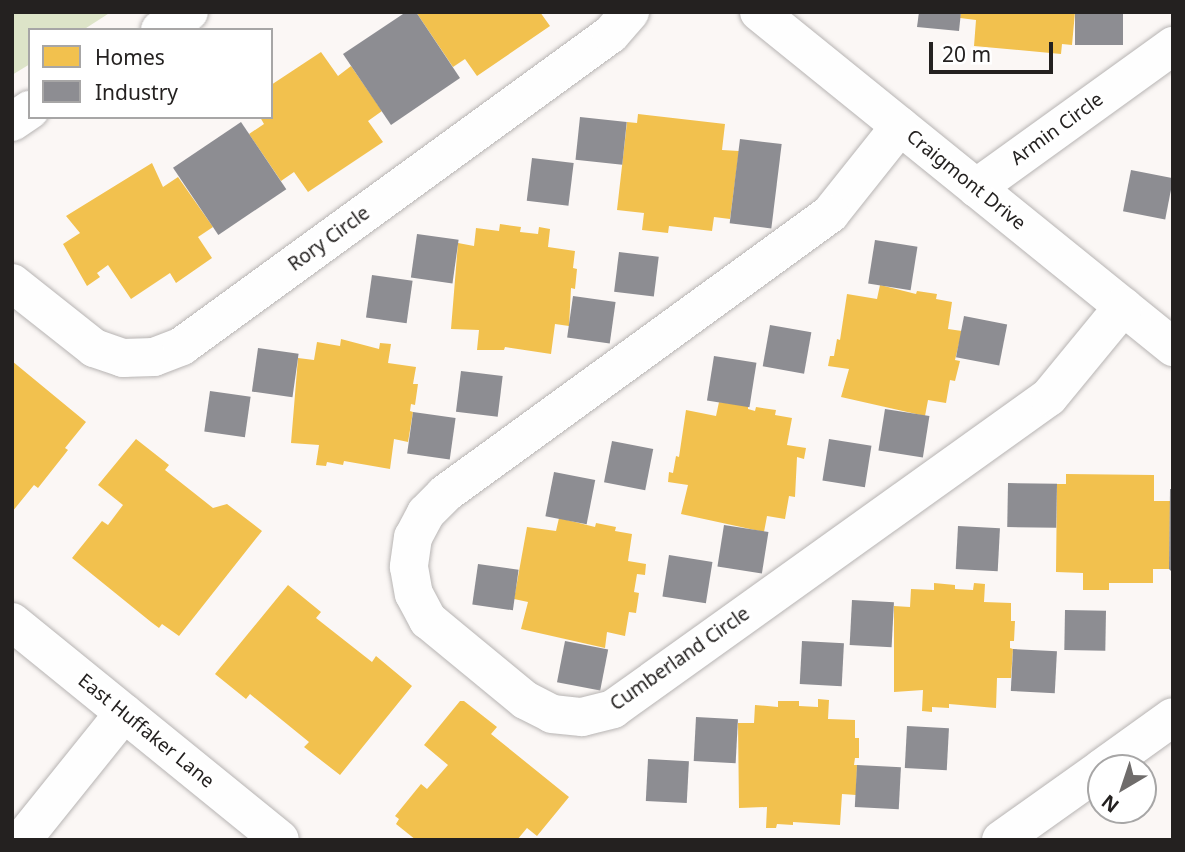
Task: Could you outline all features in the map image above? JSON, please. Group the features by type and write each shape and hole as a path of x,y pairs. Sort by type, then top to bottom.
{"street":[{"path":"163,28 188,12"},
{"name":"Rory Circle","path":"12,283 94,348 123,358 154,357 182,346 611,34 630,12"},
{"name":"Craigmont Drive","path":"766,14 1173,347"},
{"name":"Armin Circle","path":"976,188 1173,46"},
{"path":"12,122 28,111"},
{"name":"Cumberland Circle","path":"900,126 830,214 445,494 426,513 414,537 409,567 414,594 428,620 526,700 552,714 582,717 613,709 1049,397 1123,307"},
{"name":"East Huffaker Lane","path":"12,622 280,840"},
{"path":"22,840 124,713"},
{"path":"1121,754 1173,718"},
{"path":"1001,840 1087,778"}],"green space":[{"path":"12,12 111,12 86,28 28,28 28,65 12,75"}],"building: Homes":[{"path":"416,12 540,12 550,26 477,76 465,59 453,67"},
{"path":"961,12 1075,12 1072,45 1062,44 1061,54 974,46 976,20 960,18"},
{"path":"321,52 338,76 351,66 382,111 368,121 383,142 308,192 294,172 281,181 249,134 264,124 261,119 273,119 273,84"},
{"path":"638,114 725,124 722,150 739,151 730,219 714,217 712,231 669,226 668,233 642,230 644,213 617,210 627,122 637,123"},
{"path":"152,163 163,187 178,177 213,227 198,237 212,258 176,283 170,273 131,299 108,265 97,273 100,277 87,286 63,244 80,233 66,216"},
{"path":"500,224 521,227 520,232 538,234 539,227 550,229 548,247 575,251 573,268 577,269 575,289 571,288 569,326 555,324 551,354 505,347 504,350 477,350 479,330 451,329 458,243 474,246 476,228 499,231"},
{"path":"880,285 916,294 917,291 937,294 936,299 952,302 948,329 962,331 955,360 960,361 955,381 950,380 946,403 928,400 925,416 841,397 849,369 828,366 830,356 834,356 837,339 840,340 847,294 877,299"},
{"path":"341,339 379,349 380,343 391,344 388,363 416,367 413,384 418,384 415,405 411,404 410,411 413,412 408,442 394,439 390,469 344,461 343,465 327,462 326,466 316,465 319,445 291,443 298,358 314,360 317,342 340,346"},
{"path":"12,361 86,422 38,488 34,485 12,512"},
{"path":"719,402 748,406 748,409 755,411 756,407 776,410 775,415 792,418 787,445 806,448 804,459 797,457 795,497 789,496 785,519 767,516 764,532 681,514 688,485 668,482 669,472 673,473 676,456 679,457 686,410 716,416"},
{"path":"136,439 169,465 165,470 213,508 227,504 262,531 179,636 162,624 159,628 72,558 102,521 108,525 123,505 98,485"},
{"path":"1066,474 1154,475 1154,501 1170,501 1169,569 1153,569 1153,583 1109,583 1109,590 1083,590 1083,573 1056,572 1057,484 1066,484"},
{"path":"559,518 595,527 596,523 616,527 615,531 632,534 628,561 646,564 645,575 637,574 634,592 639,593 636,613 629,612 625,636 607,632 605,648 521,629 528,602 514,599 527,527 556,531"},
{"path":"934,583 955,585 955,589 973,590 974,583 985,584 984,602 1011,603 1011,621 1015,621 1014,641 1010,641 1010,648 1013,649 1011,678 997,678 996,708 949,704 949,708 932,707 932,712 922,711 923,690 894,692 894,606 910,607 911,589 934,590"},
{"path":"288,585 321,612 316,618 372,662 376,656 412,686 340,775 304,747 309,742 250,694 246,699 215,674"},
{"path":"818,699 829,700 828,719 855,720 855,738 859,738 859,758 855,758 854,765 857,765 856,795 842,794 840,825 793,822 793,825 777,824 776,828 766,828 767,807 739,808 738,723 754,723 755,705 778,707 778,701 799,701 799,706 818,707"},
{"path":"460,701 464,701 497,727 491,734 569,797 537,836 527,828 517,840 416,840 396,824 399,819 395,816 421,784 427,789 448,765 424,745"}],"building: Industry":[{"path":"406,12 416,12 460,78 391,125 343,54"},
{"path":"919,12 961,12 959,31 917,27"},
{"path":"1075,12 1123,12 1123,45 1075,45"},
{"path":"580,117 627,122 622,165 576,160"},
{"path":"241,122 286,189 218,235 173,168"},
{"path":"740,139 782,144 771,228 730,223"},
{"path":"532,158 574,163 568,206 527,201"},
{"path":"1131,170 1173,178 1165,219 1123,211"},
{"path":"417,234 459,240 452,283 411,278"},
{"path":"875,240 917,247 911,290 868,283"},
{"path":"619,252 659,257 654,297 614,292"},
{"path":"372,275 413,281 407,323 366,318"},
{"path":"573,296 616,302 610,344 567,338"},
{"path":"964,316 1007,324 999,366 956,357"},
{"path":"770,325 811,332 804,374 763,366"},
{"path":"258,348 299,354 292,397 252,392"},
{"path":"714,356 756,363 749,407 707,400"},
{"path":"461,371 503,376 498,417 456,412"},
{"path":"210,391 251,397 245,437 204,432"},
{"path":"885,409 929,416 923,458 878,450"},
{"path":"413,412 456,418 450,460 407,454"},
{"path":"829,439 871,446 865,487 822,480"},
{"path":"612,441 653,449 645,490 604,482"},
{"path":"554,472 595,480 587,524 545,516"},
{"path":"1008,483 1057,484 1056,528 1007,527"},
{"path":"1170,489 1173,489 1173,573 1169,569"},
{"path":"724,525 768,532 762,574 717,566"},
{"path":"958,526 1000,528 998,571 956,569"},
{"path":"669,555 712,562 706,603 662,596"},
{"path":"478,564 519,570 513,610 472,605"},
{"path":"852,600 894,602 892,647 850,645"},
{"path":"1065,610 1106,611 1105,651 1064,650"},
{"path":"565,641 608,649 600,691 557,682"},
{"path":"802,641 844,643 842,686 800,684"},
{"path":"1013,649 1057,651 1055,693 1011,691"},
{"path":"696,717 738,719 736,763 694,761"},
{"path":"907,726 949,728 947,770 905,768"},
{"path":"648,759 689,761 687,803 646,801"},
{"path":"857,765 901,767 899,809 855,807"}]}
